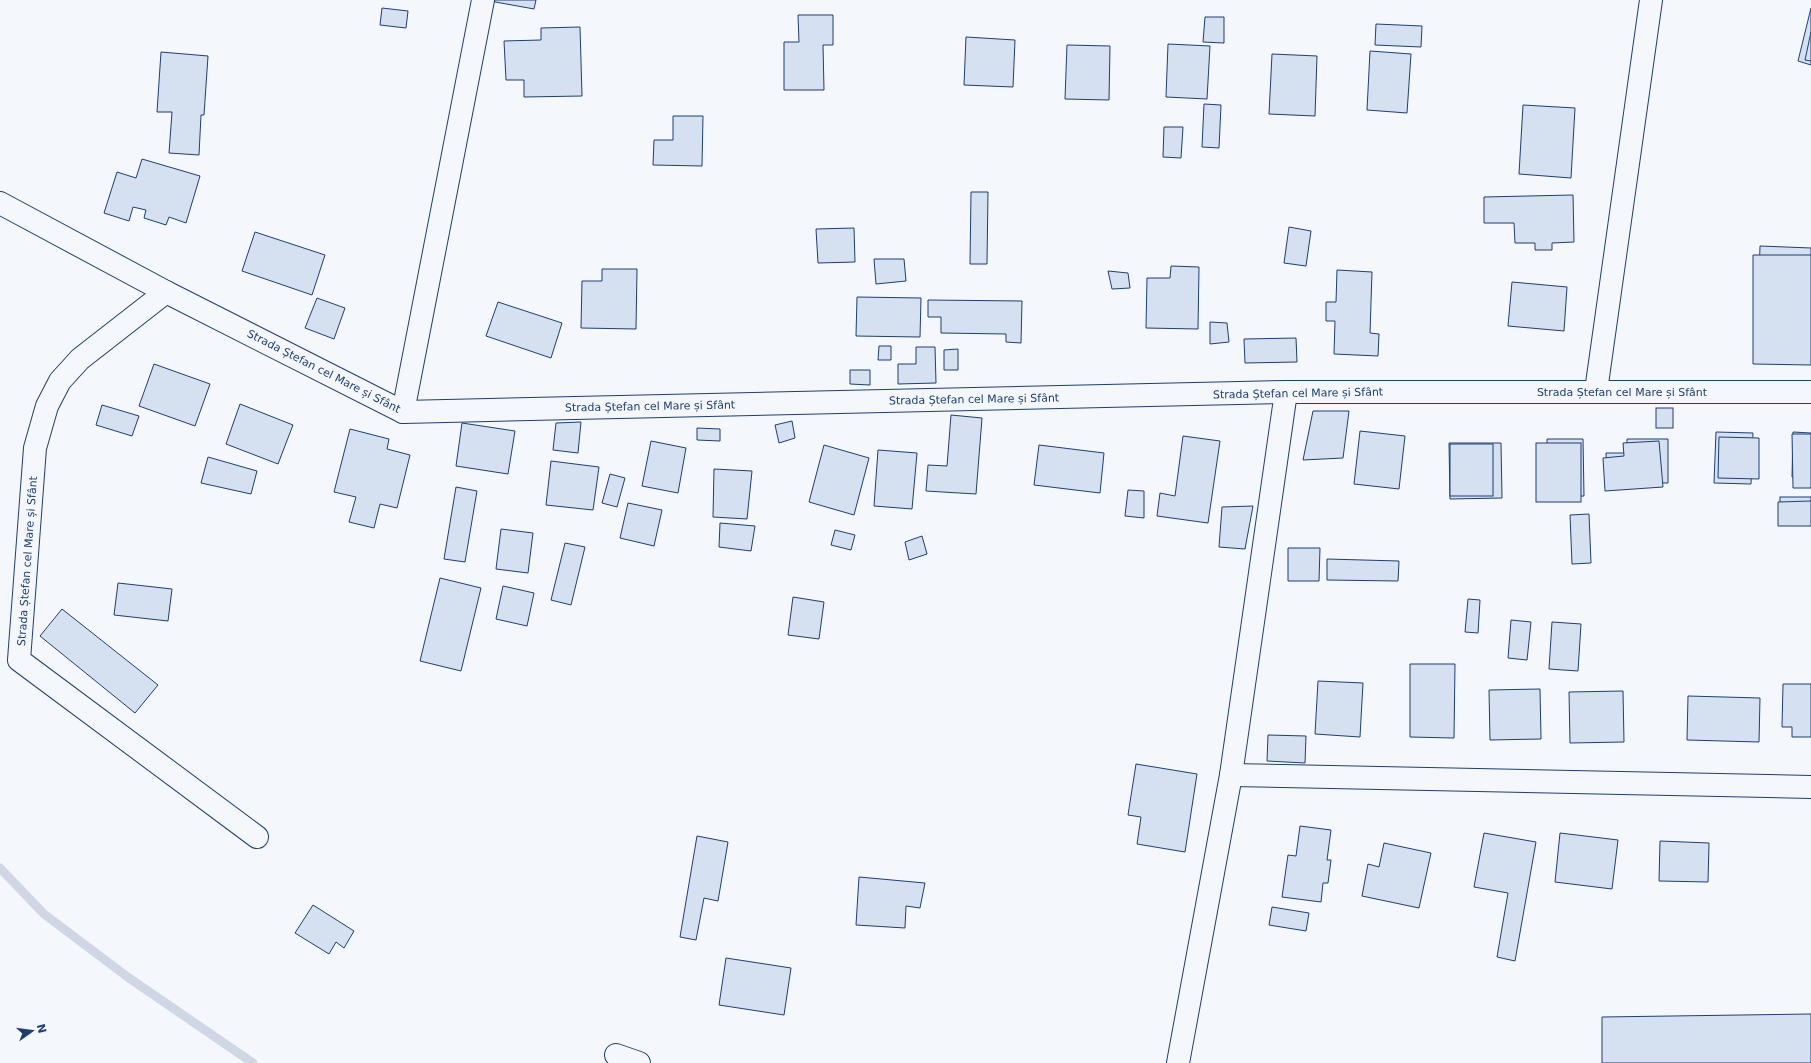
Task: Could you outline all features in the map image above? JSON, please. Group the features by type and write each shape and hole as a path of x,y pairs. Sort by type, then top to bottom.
{"street":[{"path":"404,412 483,0"},
{"path":"1596,392 1651,0"},
{"name":"Strada Ștefan cel Mare și Sfânt","path":"0,203 166,292 404,412 1286,392 1811,392"},
{"name":"Strada Ștefan cel Mare și Sfânt","path":"166,292 80,359 60,381 47,406 35,448 19,660 257,837"},
{"path":"1178,1063 1230,776 1286,392"},
{"path":"1230,776 1811,786"},
{"path":"616,1055 639,1063"}],"building":[{"path":"490,0 536,0 534,9"},
{"path":"382,8 408,11 406,28 380,25"},
{"path":"1811,8 1811,65 1798,61"},
{"path":"798,15 833,15 833,45 823,45 824,90 784,90 784,42 799,42"},
{"path":"1205,17 1224,17 1224,43 1203,42"},
{"path":"1376,24 1422,26 1421,47 1375,45"},
{"path":"580,27 582,96 524,97 524,80 506,80 504,41 541,40 541,28"},
{"path":"1811,32 1811,61 1805,60"},
{"path":"966,37 1015,40 1013,87 964,85"},
{"path":"1168,44 1210,46 1207,99 1166,97"},
{"path":"1067,45 1110,46 1109,100 1065,99"},
{"path":"1370,51 1411,54 1407,113 1367,110"},
{"path":"161,52 208,56 204,115 201,115 199,155 169,153 172,112 157,112"},
{"path":"1272,54 1317,56 1315,116 1269,114"},
{"path":"1204,104 1221,105 1219,148 1202,147"},
{"path":"1523,105 1575,108 1571,178 1519,174"},
{"path":"673,116 703,116 702,166 653,165 654,140 673,140"},
{"path":"1164,127 1183,127 1181,158 1163,157"},
{"path":"142,159 200,176 186,223 169,217 166,225 144,218 146,210 133,207 129,221 104,213 117,172 136,178"},
{"path":"971,192 988,192 987,264 970,264"},
{"path":"1573,195 1574,242 1552,243 1552,250 1535,250 1535,243 1515,243 1514,223 1484,223 1484,197"},
{"path":"1289,227 1311,231 1306,266 1284,263"},
{"path":"854,228 855,262 818,263 816,229"},
{"path":"255,232 325,255 312,295 242,271"},
{"path":"1760,246 1811,248 1811,356 1757,355"},
{"path":"1753,255 1811,255 1811,365 1753,364"},
{"path":"874,259 904,259 906,281 876,284"},
{"path":"1171,266 1199,267 1198,329 1146,328 1147,278 1170,278"},
{"path":"602,269 637,269 636,329 581,328 582,281 602,281"},
{"path":"1337,270 1372,272 1370,333 1379,334 1378,356 1334,354 1335,321 1326,321 1326,302 1336,302"},
{"path":"1108,271 1128,273 1130,288 1112,289"},
{"path":"1512,282 1567,287 1564,331 1508,326"},
{"path":"857,297 921,298 920,337 856,336"},
{"path":"317,298 345,308 334,339 305,328"},
{"path":"928,300 1022,301 1021,343 1006,342 1006,334 941,333 941,317 928,317"},
{"path":"498,302 562,323 551,358 486,336"},
{"path":"1210,322 1227,323 1229,342 1210,344"},
{"path":"1296,338 1297,362 1245,363 1244,339"},
{"path":"879,346 891,346 891,360 878,360"},
{"path":"916,347 935,347 936,383 898,384 898,364 916,364"},
{"path":"958,349 958,370 944,370 944,350"},
{"path":"154,364 210,384 195,426 139,406"},
{"path":"850,370 870,370 870,385 850,384"},
{"path":"240,404 293,425 278,464 226,444"},
{"path":"102,405 139,416 132,436 96,425"},
{"path":"1656,408 1673,408 1673,428 1656,428"},
{"path":"1313,411 1349,411 1343,458 1303,460"},
{"path":"951,415 982,418 976,494 926,491 928,465 947,466"},
{"path":"792,421 795,438 779,443 775,425"},
{"path":"581,422 578,453 553,450 556,423"},
{"path":"462,423 515,431 508,474 456,466"},
{"path":"697,428 720,429 720,441 697,440"},
{"path":"350,429 389,439 387,449 410,455 397,508 380,504 374,528 349,522 356,497 334,492"},
{"path":"1360,431 1405,436 1399,489 1354,484"},
{"path":"1716,432 1753,433 1751,484 1714,483"},
{"path":"1793,432 1811,433 1811,478 1792,477"},
{"path":"1792,434 1811,434 1811,488 1793,488"},
{"path":"1183,436 1220,441 1208,523 1157,516 1160,493 1175,496"},
{"path":"1719,437 1759,438 1759,479 1718,478"},
{"path":"1547,439 1583,439 1584,496 1548,497"},
{"path":"1627,439 1668,439 1668,483 1607,483 1606,453 1627,453"},
{"path":"651,441 686,448 678,493 642,486"},
{"path":"1659,441 1663,487 1605,491 1603,458 1624,456 1623,443"},
{"path":"1449,443 1501,443 1502,498 1450,499"},
{"path":"1536,443 1581,443 1581,502 1536,502"},
{"path":"1450,444 1493,444 1493,496 1450,496"},
{"path":"824,445 869,458 854,515 809,502"},
{"path":"1039,445 1104,453 1100,493 1034,485"},
{"path":"878,450 917,453 912,509 874,506"},
{"path":"208,457 257,471 251,494 201,483"},
{"path":"551,461 599,467 593,510 546,505"},
{"path":"714,469 752,471 747,519 713,517"},
{"path":"610,474 625,478 617,507 602,503"},
{"path":"456,487 477,491 465,562 444,559"},
{"path":"1128,490 1144,491 1144,518 1125,516"},
{"path":"1780,497 1811,497 1811,519 1780,519"},
{"path":"1811,501 1811,526 1778,526 1778,502"},
{"path":"628,503 662,510 654,546 620,538"},
{"path":"1253,506 1245,549 1219,547 1222,507"},
{"path":"1589,514 1591,563 1572,564 1570,515"},
{"path":"720,523 755,526 751,551 719,547"},
{"path":"501,529 533,533 528,573 496,569"},
{"path":"835,530 855,535 851,550 831,545"},
{"path":"922,536 927,554 909,560 905,542"},
{"path":"565,543 585,547 571,605 551,600"},
{"path":"1288,548 1320,548 1319,581 1288,581"},
{"path":"1327,559 1399,561 1398,581 1327,580"},
{"path":"440,578 481,588 461,671 420,661"},
{"path":"118,583 172,589 168,621 114,615"},
{"path":"503,586 534,593 527,626 496,619"},
{"path":"793,597 824,602 819,639 788,635"},
{"path":"1468,599 1480,600 1478,633 1465,632"},
{"path":"62,609 158,685 135,713 40,636"},
{"path":"1511,620 1531,622 1527,660 1508,658"},
{"path":"1552,622 1581,624 1578,671 1549,669"},
{"path":"1410,664 1455,664 1454,738 1410,737"},
{"path":"1318,681 1363,683 1360,737 1315,734"},
{"path":"1783,684 1811,684 1811,737 1792,737 1792,727 1782,727"},
{"path":"1540,689 1541,739 1490,740 1489,690"},
{"path":"1623,691 1624,742 1570,743 1569,692"},
{"path":"1688,696 1760,698 1759,742 1687,740"},
{"path":"1268,735 1306,736 1305,763 1267,761"},
{"path":"1136,764 1197,774 1185,852 1137,844 1141,817 1128,815"},
{"path":"1300,826 1331,830 1327,860 1331,860 1328,883 1323,883 1321,902 1282,897 1288,855 1296,856"},
{"path":"1484,833 1536,842 1515,961 1497,957 1508,893 1474,887"},
{"path":"1560,833 1618,840 1612,889 1555,882"},
{"path":"697,836 728,842 718,901 704,898 696,940 680,937"},
{"path":"1660,841 1709,843 1708,882 1659,881"},
{"path":"1384,843 1431,853 1419,908 1362,896 1368,864 1379,867"},
{"path":"859,877 925,883 920,908 906,906 905,928 856,925"},
{"path":"313,905 354,931 344,948 336,942 329,954 295,933"},
{"path":"1272,907 1309,913 1306,931 1269,925"},
{"path":"726,958 791,968 784,1015 719,1005"},
{"path":"1811,1014 1811,1063 1602,1063 1602,1017"}],"waterway":[{"path":"0,868 44,914 129,978 253,1063"}]}
